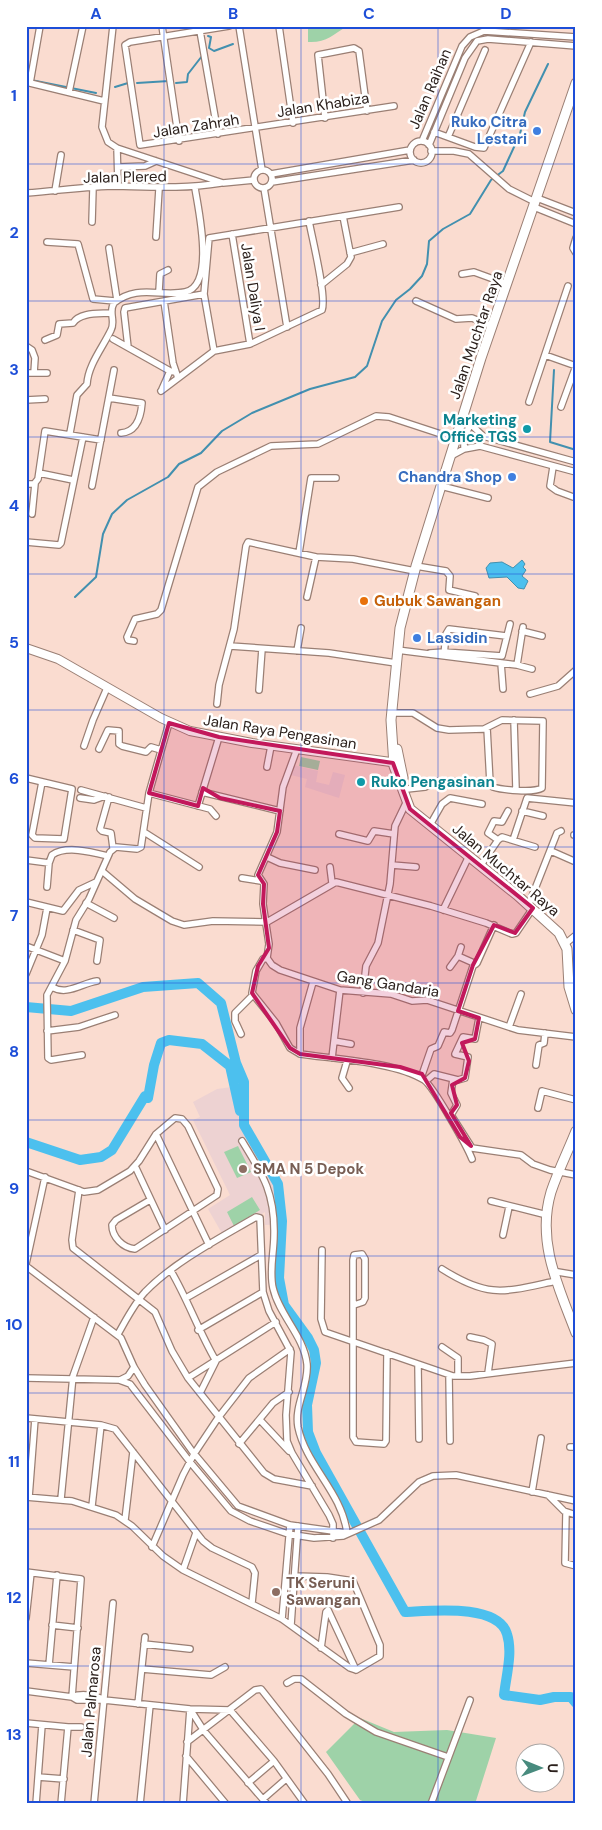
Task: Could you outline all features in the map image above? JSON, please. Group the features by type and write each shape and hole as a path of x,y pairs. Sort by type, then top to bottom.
{"highway":[{"name":"Jalan Muchtar Raya","path":"575,86 492,326 415,569 401,619 392,715 396,763 408,796 410,809 531,906 554,927 565,944 570,961 569,987 576,1010"},
{"path":"576,1131 559,1172 547,1219 552,1271 574,1322 576,1333"}],"main road":[{"name":"Jalan Raya Pengasinan","path":"26,649 58,659 170,723 219,738 396,763"}],"street":[{"path":"40,26 29,80 104,101"},
{"path":"70,91 83,26"},
{"path":"113,26 104,101 103,134 108,142 117,148 223,183"},
{"path":"162,26 179,141"},
{"path":"164,36 229,26"},
{"path":"239,26 262,170"},
{"path":"279,26 293,123"},
{"path":"200,30 218,134"},
{"name":"Jalan Raihan","path":"422,141 465,42 474,34 487,30 576,37"},
{"path":"512,40 514,33"},
{"name":"Jalan Zahrah","path":"164,36 128,42 124,46 140,145 256,129"},
{"name":"Jalan Raihan","path":"430,148 434,132 460,70 469,51 477,41 488,38 576,46"},
{"path":"434,132 479,148 486,146 531,42"},
{"path":"325,118 318,57 320,54 330,52 358,49 367,111"},
{"path":"448,137 485,50"},
{"path":"454,67 460,70"},
{"name":"Jalan Khabiza","path":"256,129 394,106"},
{"path":"410,150 414,143 422,141 430,148 468,154 502,183 576,224"},
{"path":"117,148 118,184"},
{"path":"264,188 272,182 343,170 414,160 426,162 430,148"},
{"path":"262,170 271,174 410,150"},
{"path":"410,150 414,160"},
{"path":"55,191 61,155"},
{"path":"118,167 144,166 156,161"},
{"path":"342,162 343,170"},
{"path":"262,170 256,173 254,180 258,186 264,188"},
{"path":"271,174 272,182"},
{"name":"Jalan Plered","path":"26,193 118,186 159,189 195,188 254,180"},
{"path":"92,222 93,188"},
{"path":"47,242 77,243 93,299 116,300 131,294 159,291 186,292 193,288 198,280 202,265 203,237 195,188"},
{"path":"264,188 287,327"},
{"path":"156,237 159,189"},
{"path":"535,202 576,213"},
{"path":"214,351 204,294 209,238 399,207"},
{"path":"321,285 347,264 350,253 343,216"},
{"path":"164,301 173,372 161,391 214,351 250,344 322,310 324,304 309,221"},
{"name":"Jalan Daliya I","path":"232,234 250,344"},
{"path":"576,238 573,248 576,253"},
{"path":"350,253 383,244"},
{"path":"70,434 78,393 87,384 88,372 112,329 111,313 116,300 109,248"},
{"path":"159,291 160,274 168,270"},
{"path":"462,274 475,272 507,284"},
{"path":"530,402 568,286"},
{"path":"128,347 124,309 204,294"},
{"path":"416,301 456,319 472,318 492,326"},
{"path":"45,340 57,335 59,324 73,323 76,318 83,316 111,313"},
{"path":"113,339 173,372 178,378"},
{"path":"26,346 32,350 35,358 34,373"},
{"path":"545,355 576,366 561,407"},
{"path":"92,486 114,370"},
{"path":"26,373 48,373"},
{"path":"110,398 142,403 136,424 129,432 121,433"},
{"path":"26,400 45,399"},
{"path":"134,641 128,640 127,637 135,619 157,614 161,610 198,487 217,472 271,446 318,444 376,416 389,417 456,439"},
{"path":"463,417 483,436 531,451 576,462"},
{"path":"464,449 464,438 470,425"},
{"path":"32,514 44,432 70,434 101,440"},
{"path":"480,446 483,436"},
{"path":"26,542 60,544 83,437"},
{"path":"507,454 511,445"},
{"path":"451,456 464,449 480,446 529,461 576,472"},
{"path":"529,461 531,451"},
{"path":"553,467 550,486 557,491 576,498"},
{"path":"39,473 73,480"},
{"path":"299,553 311,478 336,478"},
{"path":"26,484 35,484"},
{"path":"441,486 488,498"},
{"path":"217,704 219,685 230,646 246,543 255,542 316,556 353,559 415,569 446,571 450,576 449,590 475,596"},
{"path":"307,597 316,556"},
{"path":"397,650 429,655 502,656 510,624"},
{"path":"297,651 301,628"},
{"path":"444,654 449,629 506,636"},
{"path":"517,665 523,629 542,636"},
{"path":"230,646 335,654 396,664"},
{"path":"259,690 262,649"},
{"path":"444,654 532,669"},
{"path":"501,663 503,689"},
{"path":"530,694 558,686 576,670"},
{"path":"84,746 92,720 107,688"},
{"path":"392,715 416,714 437,728 449,730 487,728 502,720 540,720 544,724 542,788 539,790 516,790 497,788 490,783 487,728"},
{"path":"514,720 516,790"},
{"path":"113,848 140,848 144,832 146,808 170,723"},
{"path":"99,749 106,731 110,730 119,731 120,745 146,752 151,746 161,750"},
{"path":"198,806 206,775 212,764 219,738"},
{"path":"267,767 271,746"},
{"path":"241,1034 235,1021 235,1013 252,994 258,966 262,959 267,958 269,948 267,922 262,904 264,884 261,881 259,872 277,832 283,787 297,749"},
{"path":"26,778 72,789 64,840 32,836 42,782"},
{"path":"363,993 366,966 378,943 392,865 394,834 408,796 439,781 453,781"},
{"path":"81,790 146,808"},
{"path":"202,792 280,811"},
{"path":"150,793 213,810 216,816"},
{"path":"80,798 94,800 108,796"},
{"path":"82,1055 49,1059 47,995 65,961 76,920 113,848 111,833 100,829 108,796"},
{"path":"513,840 524,801 529,797 576,803"},
{"path":"430,825 442,804 450,798 482,804"},
{"path":"522,811 543,816"},
{"path":"498,840 488,831 494,821 502,822 508,812"},
{"path":"339,834 369,841 374,831 394,834"},
{"path":"102,871 135,899 177,924 187,925 209,921 241,920 267,922 332,883 386,893 515,933 531,906 557,833 561,831"},
{"path":"144,832 199,868"},
{"path":"480,865 502,837 534,847"},
{"path":"47,887 49,863 52,855 57,852 85,851 108,856"},
{"path":"551,852 576,862"},
{"path":"443,910 469,856"},
{"path":"267,857 280,863 315,870"},
{"path":"26,860 49,863"},
{"path":"392,865 416,867"},
{"path":"330,867 332,883"},
{"path":"242,878 261,881"},
{"path":"26,902 63,911 79,890 96,882"},
{"path":"86,903 114,918"},
{"path":"26,974 44,928 47,908"},
{"path":"422,1074 431,1049 438,1046 444,1032 451,1032 472,966 476,964 494,925"},
{"path":"73,930 100,940 97,961"},
{"path":"565,944 576,935"},
{"path":"26,946 65,961"},
{"path":"450,967 461,951 461,947"},
{"path":"458,956 476,964"},
{"name":"Gang Gandaria","path":"267,958 277,969 340,990 391,994 412,1001 427,1000 508,1028 576,1037"},
{"path":"52,987 66,991 86,982 98,981"},
{"path":"300,1054 300,1028 313,982"},
{"path":"332,1058 340,990"},
{"path":"252,994 265,1008 290,1048 300,1054 399,1068 422,1074 428,1080 472,1148 521,1155 533,1164 576,1175"},
{"path":"508,1028 521,994"},
{"path":"47,1031 79,1027 115,1015"},
{"path":"399,1068 428,1080 433,1078 434,1074 453,1079 465,1078 469,1061 468,1057 455,1054 463,1037 474,1038 479,1018"},
{"path":"536,1065 539,1045 544,1043 546,1034"},
{"path":"334,1041 351,1044"},
{"path":"347,1061 342,1078 349,1088"},
{"path":"453,1079 451,1093 457,1105 452,1115 469,1146 472,1159"},
{"path":"538,1108 542,1091 576,1100"},
{"path":"26,1171 79,1190 89,1192 98,1190 135,1166 156,1134 175,1118 182,1119 200,1149 218,1192 215,1198 132,1249 123,1244 112,1232 112,1225 116,1220 150,1200"},
{"path":"156,1134 210,1244"},
{"path":"242,1140 269,1187 274,1216 271,1272 273,1289 302,1345 306,1360 307,1372 297,1413 298,1427 306,1448 341,1507 347,1533"},
{"path":"135,1166 165,1230"},
{"path":"45,1177 26,1265 118,1334 124,1342 134,1367 194,1454 238,1506 290,1525 332,1535"},
{"path":"79,1190 73,1248 155,1312 172,1351 188,1378 218,1418 267,1476 312,1486"},
{"path":"491,1201 547,1219"},
{"path":"503,1235 509,1207"},
{"path":"118,1334 140,1299 171,1271 210,1244 259,1217 262,1222 263,1292 290,1349 286,1437 292,1453 332,1520 332,1535"},
{"path":"322,1250 322,1328 325,1332 449,1375 488,1373 576,1362"},
{"path":"354,1305 363,1302 365,1298 364,1259 362,1254 354,1255 353,1258 354,1305 352,1342 354,1437 360,1444 384,1444 386,1442 388,1353"},
{"path":"186,1298 261,1255"},
{"path":"442,1269 465,1282 494,1292 556,1281"},
{"path":"171,1271 186,1298 198,1330 216,1361"},
{"path":"552,1271 576,1275"},
{"path":"198,1330 263,1292"},
{"path":"61,1499 72,1380 94,1317"},
{"path":"188,1378 276,1322"},
{"path":"470,1338 484,1340 492,1344 488,1373"},
{"path":"442,1347 458,1358 458,1376"},
{"path":"152,1547 194,1454 218,1418 249,1378 290,1349"},
{"path":"200,1394 216,1361"},
{"path":"418,1365 419,1440"},
{"path":"119,1380 128,1376 134,1367"},
{"path":"449,1375 450,1441"},
{"path":"26,1378 119,1380 130,1384 231,1512 250,1521 288,1534 297,1536 332,1535 366,1527 379,1520 419,1482 433,1476 456,1475 576,1501"},
{"path":"239,1444 273,1402 288,1392"},
{"path":"26,1418 101,1425 110,1427 119,1433 171,1503 196,1533 212,1548 252,1567 255,1573 252,1603"},
{"path":"35,1419 28,1497 61,1499 92,1506 125,1520 152,1547 183,1570 282,1619 340,1662 356,1670"},
{"path":"260,1420 292,1453"},
{"path":"92,1506 101,1425"},
{"path":"532,1492 541,1438"},
{"path":"125,1520 133,1452"},
{"path":"548,1495 566,1513 576,1515"},
{"path":"566,1513 565,1563 576,1566"},
{"path":"282,1619 290,1525"},
{"path":"291,1625 298,1526"},
{"path":"183,1570 196,1533"},
{"path":"26,1618 28,1573 82,1579 72,1697"},
{"path":"49,1665 57,1575"},
{"path":"295,1576 344,1578 355,1583 382,1651 378,1658 356,1670"},
{"name":"Jalan Palmarosa","path":"94,1804 113,1603"},
{"path":"321,1648 326,1612 328,1610 356,1670"},
{"path":"52,1625 78,1628"},
{"path":"138,1704 145,1637"},
{"path":"144,1644 190,1649"},
{"path":"26,1663 74,1667"},
{"path":"142,1669 211,1675 225,1667"},
{"path":"287,1683 294,1678 301,1679 346,1714 376,1732 448,1757"},
{"path":"187,1742 204,1731 255,1690 261,1689 328,1774 348,1804"},
{"path":"26,1691 72,1697 77,1695 95,1696 104,1700 190,1709 230,1710 274,1761 305,1804"},
{"path":"431,1804 470,1700"},
{"path":"140,1804 150,1705"},
{"path":"190,1709 204,1731 265,1802 286,1779"},
{"path":"184,1803 190,1709"},
{"path":"26,1724 81,1727"},
{"path":"36,1804 42,1725"},
{"path":"61,1804 68,1727"},
{"path":"186,1756 226,1804"},
{"path":"248,1782 274,1761"},
{"path":"38,1777 64,1779"}],"highlighted area":[{"path":"169,723 219,737 393,763 410,809 533,908 515,933 494,925 473,965 458,1011 479,1018 475,1039 462,1043 469,1061 465,1078 452,1085 457,1105 451,1113 471,1146 460,1137 422,1074 400,1067 300,1054 290,1048 252,993 258,966 269,948 263,904 264,884 258,875 277,832 280,811 220,798 203,788 198,806 149,793"}],"shaded area":[{"path":"293,765 318,771 316,782 329,785 333,772 345,775 339,798 305,787 307,779 291,775"},
{"name":"SMA N 5 Depok","path":"232,1087 246,1135 278,1184 283,1224 265,1225 265,1212 224,1237 208,1209 230,1195 193,1120 200,1117 193,1102 217,1089"}],"green space":[{"path":"308,26 347,26 325,40 308,42"},
{"path":"301,757 320,761 318,770 299,766"},
{"path":"238,1146 251,1172 237,1178 224,1152"},
{"path":"252,1197 260,1210 234,1226 227,1212"},
{"path":"360,1718 394,1732 447,1730 496,1738 475,1804 370,1804 360,1800 326,1752"}],"water":[{"path":"522,560 525,564 523,567 526,570 522,576 528,581 524,589 518,588 507,577 489,578 486,568 490,563 502,562 513,568"}],"waterway":[{"path":"208,36 211,37 209,48 214,51 233,44"},
{"path":"176,83 187,82 188,74 202,56"},
{"path":"75,597 96,577 103,534 112,514 127,500 168,477 179,464 201,453 222,431 252,413 310,389 355,377 367,366 382,321 396,300 422,276 427,264 429,241 443,229 470,214 491,180 503,171 520,134 525,112 548,64"},
{"path":"31,80 96,93"},
{"path":"137,83 169,81"},
{"path":"115,87 128,83"},
{"path":"554,370 550,442 576,450"},
{"path":"26,1007 71,1011 143,987 198,983 221,1003 236,1063 244,1082 244,1125 278,1184 282,1221 279,1278 284,1305 308,1338 314,1350 316,1363 307,1405 308,1432 316,1453 405,1612 446,1610 477,1613 491,1617 501,1624 509,1641 504,1695 540,1700 554,1697 571,1697 576,1703"},
{"path":"26,1142 80,1160 101,1157 112,1150 145,1096 148,1098 154,1065 161,1043 169,1040 202,1044 230,1066 240,1111"}],"place":[{"name":"Ruko Citra Lestari","path":"537,131"},
{"name":"Marketing Office TGS","path":"527,429"},
{"name":"Chandra Shop","path":"512,477"},
{"name":"Gubuk Sawangan","path":"364,601"},
{"name":"Lassidin","path":"417,638"},
{"name":"Ruko Pengasinan","path":"361,782"},
{"name":"SMA N 5 Depok","path":"243,1169"},
{"name":"TK Seruni Sawangan","path":"276,1592"}]}
